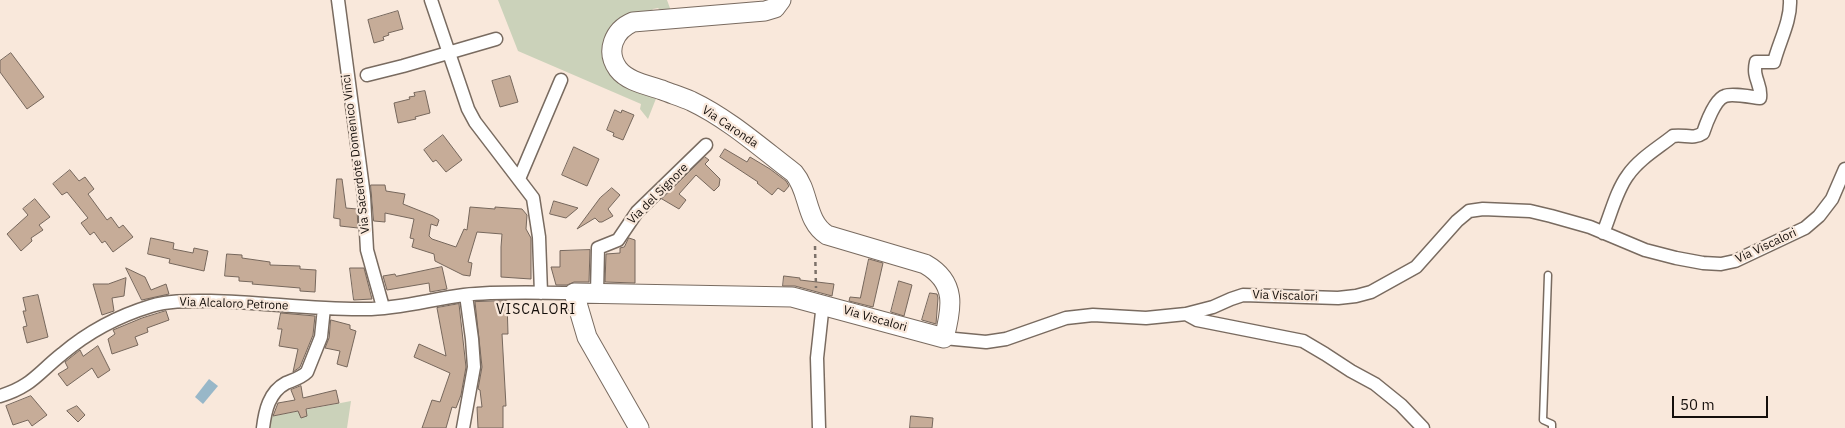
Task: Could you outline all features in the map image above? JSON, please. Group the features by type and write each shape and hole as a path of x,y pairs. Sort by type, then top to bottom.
{"street":[{"name":"Via Sacerdote Domenico Vinci","path":"338,0 364,196 367,250 383,307"},
{"path":"432,0 468,109 533,198 539,237 541,293"},
{"name":"Via Caronda","path":"781,0 775,8 765,11 633,22 623,26 617,33 613,42 614,60 618,68 630,79 690,101 718,116 794,173 802,184 814,223 819,230"},
{"path":"1603,233 1623,184 1629,174 1641,162 1673,136 1697,137 1703,132 1719,99 1726,95 1760,98 1761,90 1754,72 1756,62 1774,62 1789,17 1790,0"},
{"path":"367,75 496,39"},
{"path":"518,178 560,80"},
{"name":"Via del Signore","path":"597,294 598,248 618,240 637,212 706,145"},
{"name":"Via Viscalori","path":"574,293 792,297 944,338 986,342 1006,339 1066,318 1093,315 1146,318 1186,314 1213,307 1243,295 1338,298 1371,292 1416,267 1456,221 1469,211 1483,209 1530,211 1582,225 1645,250 1703,263 1721,264 1735,261 1805,228 1819,216 1832,199 1845,169"},
{"path":"819,230 827,235 925,264 936,270 944,279 949,292 949,318 944,338"},
{"name":"Via Alcaloro Petrone","path":"0,396 27,386 61,355 103,326 133,312 163,302 248,302 324,308 369,309 466,295 574,293"},
{"path":"574,293 588,337 639,428"},
{"path":"588,337 597,294"},
{"path":"463,428 466,402 474,367 466,295"},
{"path":"819,428 817,358 820,303"},
{"path":"263,428 269,402 275,391 283,384 303,376 307,372 320,337 324,308"},
{"path":"1186,314 1198,320 1303,341 1375,384 1402,405 1423,428"}],"lane":[{"path":"1548,275 1543,420 1552,424 1552,428"}],"path":[{"path":"819,230 815,241 820,303"}],"green space":[{"path":"498,0 667,0 671,11 662,12 658,8 653,9 606,44 657,96 648,119 640,109 641,104 518,51"},
{"path":"351,401 347,428 269,428 269,417"}],"water":[{"path":"209,379 218,386 203,404 195,397"}],"building":[{"path":"398,11 403,29 388,33 389,35 383,37 384,40 374,43 368,20"},
{"path":"11,53 44,97 27,109 0,72 0,61"},
{"path":"510,76 518,102 500,107 492,81"},
{"path":"425,91 430,113 415,117 416,119 398,123 394,103 410,99 409,97 415,96 414,93"},
{"path":"615,110 621,113 622,110 634,115 623,140 613,136 614,133 607,130"},
{"path":"443,135 462,160 446,172 436,160 433,162 424,150"},
{"path":"574,147 599,159 587,186 562,175"},
{"path":"725,149 747,162 750,157 770,169 786,181 789,186 784,192 778,188 772,195 758,182 720,157"},
{"path":"705,157 709,160 705,164 720,179 719,186 714,191 696,175 679,194 686,200 679,209 662,199"},
{"path":"70,170 79,181 85,177 94,189 88,194 107,220 111,217 119,228 123,225 133,237 113,252 105,241 102,243 94,232 90,235 81,223 88,218 67,192 62,195 53,184"},
{"path":"337,179 342,179 346,208 357,209 358,228 340,226 340,219 334,218"},
{"path":"371,185 385,185 386,191 405,194 403,204 439,220 437,226 431,224 429,236 432,239 456,247 464,229 467,230 470,207 522,209 527,215 526,229 531,238 531,279 501,277 502,234 477,232 468,262 472,263 470,276 463,275 435,261 434,254 412,247 414,239 410,238 414,219 385,213 385,222 374,221"},
{"path":"612,188 620,195 608,209 613,216 602,222 595,218 577,229 600,198"},
{"path":"35,199 50,217 39,225 43,230 31,238 32,241 21,251 7,234 28,215 23,209"},
{"path":"554,201 578,208 566,218 550,214"},
{"path":"151,238 174,243 173,249 193,253 194,248 208,251 204,271 169,263 170,259 148,254"},
{"path":"629,238 635,240 635,283 605,282 606,254 620,253 620,248 624,247"},
{"path":"590,250 589,282 556,285 551,267 560,267 560,251"},
{"path":"227,254 242,255 242,258 270,262 270,265 300,266 300,269 316,270 315,292 300,291 300,288 252,284 253,282 239,281 239,277 225,276"},
{"path":"869,259 883,263 873,307 849,301 850,297 860,298"},
{"path":"442,267 447,289 430,292 429,283 387,290 383,276 395,274 396,276"},
{"path":"126,268 145,277 151,290 166,284 169,294 142,300"},
{"path":"350,268 364,268 372,299 354,300"},
{"path":"784,276 834,284 832,296 795,286 783,286"},
{"path":"126,278 124,296 112,298 114,311 102,315 93,284 108,284"},
{"path":"899,281 912,285 904,316 891,312"},
{"path":"930,293 937,294 938,298 936,324 922,320"},
{"path":"38,295 48,337 27,343 23,327 27,326 23,311 26,311 23,298"},
{"path":"507,301 508,334 502,334 506,406 503,406 503,428 478,428 477,407 482,407 480,390 478,389 482,367 475,302"},
{"path":"459,304 466,367 461,395 456,408 452,407 446,428 422,428 432,400 440,402 450,373 414,357 419,344 446,356 437,308"},
{"path":"166,311 169,320 147,328 148,332 135,337 138,345 112,354 108,339 115,334 113,330 142,318"},
{"path":"281,313 315,316 313,335 300,367 293,372 298,349 279,346 282,329 278,329"},
{"path":"331,320 350,325 350,329 356,331 347,367 337,364 340,351 325,348 329,338"},
{"path":"98,346 110,370 98,378 92,368 67,386 58,374 68,368 65,362 80,350 83,356"},
{"path":"301,386 303,398 336,390 339,403 306,409 307,416 301,418 298,411 273,416 278,403 295,400 291,390"},
{"path":"31,396 47,415 32,426 28,420 13,425 6,406"},
{"path":"77,406 85,415 78,422 67,411"},
{"path":"911,416 933,418 932,428 910,428"}],"district":[{"name":"VISCALORI","path":"536,310"}]}
